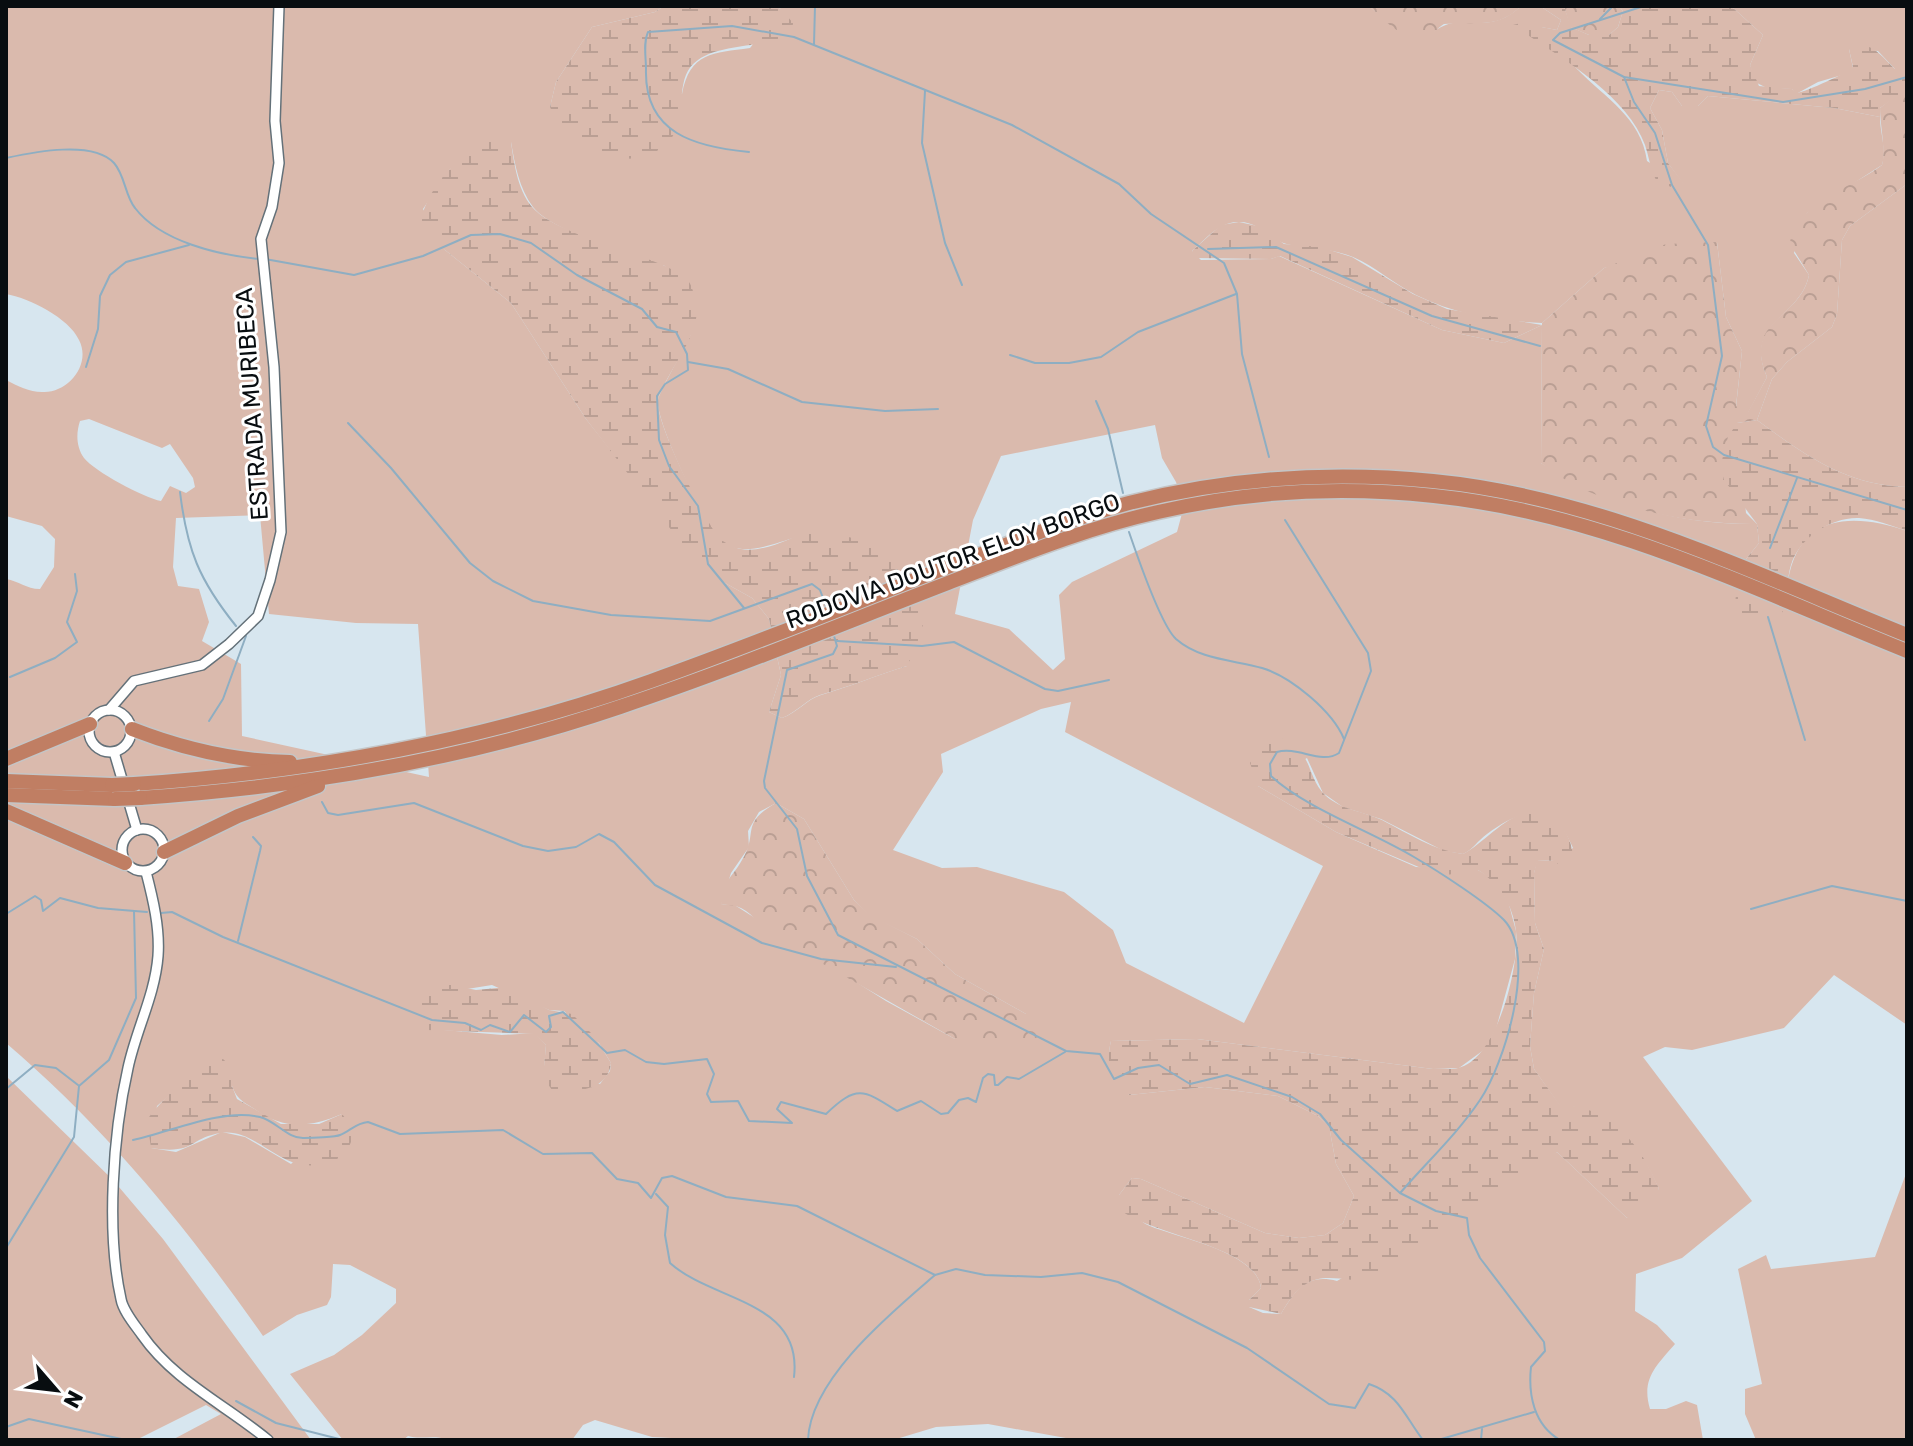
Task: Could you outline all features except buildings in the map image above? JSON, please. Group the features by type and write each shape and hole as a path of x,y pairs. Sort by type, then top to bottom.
{"highway":[{"name":"RODOVIA DOUTOR ELOY BORGO","path":"344,768 614,694 1099,512 1189,490 1281,479 1419,479 1556,502 1644,529 1907,635"},
{"name":"RODOVIA DOUTOR ELOY BORGO","path":"6,795 137,791 224,777 344,768 464,752 606,712 1103,526 1192,505 1282,493 1418,494 1552,516 1639,543 1907,651"},
{"path":"6,759 90,724"},
{"path":"132,729 151,737 239,759 344,768"},
{"path":"164,852 344,768"},
{"name":"RODOVIA DOUTOR ELOY BORGO","path":"6,781 114,792"},
{"path":"6,811 125,863"}],"street":[{"name":"ESTRADA MURIBECA","path":"90,724 98,714 109,710 134,681 202,665 229,644 258,616 270,580 281,532 274,367 261,239 272,207 279,163 275,121 279,6"},
{"path":"90,724 90,736 95,747 114,752 128,744 132,729 124,715 109,710"},
{"path":"114,752 137,830"},
{"path":"137,830 156,834 164,852 157,866 146,872 134,870 125,863 123,843 137,830"},
{"path":"146,872 155,904 158,954 153,990 128,1066 121,1106 114,1192 121,1302 144,1338 180,1378 236,1413 268,1440"}],"green space":[{"path":"6,6 664,6 655,12 592,27 556,82 550,107 682,94 697,62 714,54 750,48 781,9 773,6 1369,6 1376,12 1433,32 1455,22 1497,21 1521,6 1540,6 1561,20 1557,30 1541,27 1572,64 1630,120 1647,161 1684,185 1668,163 1662,130 1650,108 1659,90 1672,92 1682,106 1698,106 1708,96 1834,108 1880,117 1884,147 1882,165 1807,213 1794,253 1809,275 1804,290 1767,332 1762,344 1762,358 1767,377 1748,413 1736,407 1742,351 1726,317 1717,242 1604,268 1542,323 1493,319 1446,308 1416,295 1353,257 1288,244 1244,222 1218,228 1192,251 1201,260 1271,259 1279,256 1442,330 1504,343 1542,325 1541,463 1591,490 1644,510 1700,521 1757,524 1759,543 1738,569 1788,581 1794,559 1804,542 1832,524 1868,522 1907,531 1907,1025 1834,975 1784,1028 1692,1050 1665,1047 1643,1057 1752,1201 1682,1258 1636,1274 1635,1311 1657,1325 1675,1344 1656,1366 1649,1381 1650,1409 1666,1409 1686,1401 1697,1405 1703,1440 1077,1440 988,1424 936,1427 893,1440 710,1440 652,1437 595,1420 583,1425 572,1440 448,1440 408,1436 403,1440 343,1440 290,1374 334,1355 362,1335 396,1303 396,1289 350,1265 333,1264 331,1297 327,1305 297,1315 263,1336 144,1181 78,1110 6,1043 6,579 40,589 54,567 55,539 42,526 6,516 6,380 33,391 60,388 80,368 82,349 74,332 58,317 26,300 6,294","holes":["511,142 524,192 543,216 594,242 665,266 691,334 660,395 659,411 682,472 713,531 728,546 748,549 797,537 907,666 816,697 782,718 769,712 781,675 769,619 752,598 725,583 628,472 586,419 511,303 445,250 423,209 450,169","89,419 162,448 170,444 193,478 195,487 186,493 170,486 161,501 143,495 89,463 81,454 77,435 80,421","1155,425 1162,458 1176,482 1184,506 1177,532 1072,582 1059,595 1065,659 1053,670 1009,629 955,614 973,520 1001,456","260,515 269,614 356,623 418,624 429,777 242,736 241,664 202,641 209,622 199,589 178,586 173,567 176,518","1071,702 1065,732 1323,866 1244,1023 1126,963 1113,930 1064,892 977,867 942,868 893,850 943,772 941,754 1041,709","1307,758 1323,793 1343,807 1381,819 1444,851 1463,854 1512,819 1536,814 1556,822 1573,848 1554,861 1537,860 1534,873 1535,923 1544,949 1534,993 1530,1046 1534,1069 1560,1106 1592,1112 1620,1132 1643,1159 1659,1189 1627,1218 1557,1152 1337,1281 1318,1279 1303,1286 1281,1314 1263,1313 1249,1307 1249,1300 1261,1288 1256,1275 1246,1265 1214,1248 1146,1224 1119,1195 1132,1178 1141,1179 1265,1233 1299,1238 1325,1235 1343,1223 1354,1196 1336,1164 1329,1126 1318,1116 1278,1096 1205,1087 1129,1095 1112,1070 1109,1057 1111,1041 1197,1039 1433,1069 1459,1068 1485,1049 1496,1029 1515,959 1516,931 1508,901 1493,879 1478,870 1416,867 1336,832 1258,786","776,803 804,819 854,900 870,916 917,939 955,974 1026,1014 955,1039 886,1001 733,904 721,905 731,873 749,847 748,831 759,812","492,985 549,1010 564,1011 599,1043 611,1063 610,1071 600,1084 544,1069 546,1045 535,1033 502,1035 432,1029 467,989","191,1076 232,1086 246,1103 264,1115 286,1123 307,1124 342,1114 291,1164 245,1137 222,1132 176,1152 151,1148 157,1106"]},
{"path":"664,6 773,6 781,9 793,23 792,33 768,42 719,51 698,60 683,84 680,115 674,134 664,146 651,154 620,159 575,144 562,131 550,107 556,82 592,27 655,12"},
{"path":"1369,6 1521,6 1503,19 1485,23 1444,24 1431,35 1412,38 1396,30"},
{"path":"1540,6 1564,6 1571,27 1589,35 1609,35 1618,27 1623,11 1619,6 1731,6 1763,35 1750,65 1759,86 1792,89 1797,93 1809,89 1850,70 1853,67 1849,49 1863,46 1875,50 1895,69 1907,69 1907,89 1880,108 1880,117 1834,108 1708,96 1698,106 1682,106 1672,92 1659,90 1650,108 1662,130 1668,163 1685,185 1671,187 1656,180 1645,145 1623,109 1588,77 1513,25 1521,23 1557,30 1561,20"},
{"path":"1564,6 1619,6 1623,11 1618,27 1609,35 1589,35 1570,27"},
{"path":"1731,6 1907,6 1907,69 1895,69 1878,51 1849,49 1853,68 1849,73 1818,82 1796,94 1792,89 1767,88 1755,82 1750,65 1763,35"},
{"path":"1907,89 1907,184 1850,226 1842,240 1837,314 1832,327 1787,362 1772,379 1757,420 1737,423 1746,513 1757,524 1673,517 1615,502 1563,478 1541,463 1542,323 1604,268 1666,244 1717,242 1726,317 1742,351 1736,406 1748,412 1767,377 1761,358 1767,331 1804,290 1809,275 1790,244 1794,230 1803,217 1827,197 1882,165 1880,108"},
{"path":"498,138 511,142 515,169 524,196 535,210 570,231 661,264 690,284 697,311 695,325 662,390 658,400 659,411 682,470 719,538 749,550 786,541 810,528 869,543 893,553 911,566 922,582 926,604 921,631 907,666 815,697 782,718 769,712 781,675 769,619 752,598 725,583 692,557 586,419 511,303 445,250 420,222 431,194 449,170 484,143"},
{"path":"1907,184 1907,487 1864,481 1827,466 1757,420 1772,379 1787,362 1832,327 1837,314 1842,240 1850,226"},
{"path":"1239,222 1262,227 1284,244 1320,247 1352,257 1413,294 1447,309 1542,325 1504,343 1442,330 1280,256 1271,259 1195,258 1192,251 1221,225"},
{"path":"1757,420 1827,466 1864,481 1907,487 1907,531 1871,520 1848,519 1827,525 1801,546 1791,565 1785,605 1779,618 1740,613 1735,606 1738,569 1759,543 1757,524 1724,480 1722,460 1728,437 1737,423"},
{"path":"1280,738 1299,749 1319,787 1331,800 1382,820 1441,849 1463,854 1506,822 1530,812 1543,814 1564,830 1571,844 1573,861 1564,868 1554,861 1538,860 1534,873 1535,923 1544,949 1534,993 1530,1046 1534,1069 1560,1105 1594,1112 1622,1131 1633,1144 1659,1189 1643,1212 1627,1218 1557,1152 1533,1173 1378,1282 1333,1278 1311,1281 1291,1298 1281,1314 1249,1307 1249,1300 1261,1288 1255,1273 1241,1261 1151,1226 1117,1207 1119,1195 1132,1178 1141,1179 1265,1233 1299,1238 1325,1235 1343,1223 1354,1196 1336,1164 1329,1126 1318,1116 1278,1096 1205,1087 1129,1095 1113,1079 1109,1056 1111,1041 1197,1039 1452,1069 1472,1061 1484,1048 1503,1009 1514,966 1516,931 1512,913 1499,889 1478,870 1440,876 1336,832 1258,786 1250,763 1266,740"},
{"path":"776,803 804,819 854,900 870,915 917,939 955,974 1026,1014 1039,1025 1036,1041 993,1043 955,1039 760,928 744,910 721,905 725,885 747,851 753,823"},
{"path":"451,985 476,990 507,987 549,1010 572,1014 595,1037 611,1063 609,1073 604,1080 589,1088 552,1090 543,1077 546,1045 535,1034 427,1030 421,1014 423,999 434,989"},
{"path":"223,1059 235,1070 232,1086 237,1099 281,1124 319,1124 342,1114 352,1130 351,1142 345,1152 330,1162 298,1164 235,1133 210,1135 184,1148 151,1148 147,1120 153,1112 192,1074"},
{"path":"6,1076 113,1180 163,1239 311,1440 172,1440 221,1414 206,1405 136,1440 6,1440"},
{"path":"1907,1171 1907,1440 1756,1440 1745,1414 1745,1389 1762,1384 1738,1269 1766,1255 1771,1269 1875,1257"}],"waterway":[{"path":"814,44 815,6"},
{"path":"1600,19 1613,6"},
{"path":"1644,6 1560,33 1553,40 1624,77 1783,102 1865,89 1907,77"},
{"path":"749,152 693,141 664,123 654,109 648,91 645,50 648,32 732,26 794,37 1012,125 1119,184 1151,214 1224,263 1237,294 1242,354 1269,457"},
{"path":"1624,77 1634,102 1655,133 1672,185 1708,245 1722,356 1706,426 1713,447 1724,455 1907,510"},
{"path":"925,91 922,143 945,243 962,285"},
{"path":"6,158 63,150 104,156 118,168 135,208 160,230 209,250 259,259"},
{"path":"265,259 354,275 423,256 471,235 500,234 531,243 577,275 642,309 657,327 676,332 687,354 688,370 665,384 657,396 659,440 669,466 698,506 708,564 744,608"},
{"path":"86,367 98,329 100,296 110,275 126,262 189,245"},
{"path":"1208,249 1276,247 1432,316 1540,346"},
{"path":"1010,355 1035,363 1069,363 1101,357 1138,332 1236,294"},
{"path":"688,362 728,369 802,402 885,411 938,409"},
{"path":"1096,401 1108,429 1123,493"},
{"path":"348,423 391,468 470,563 493,581 533,601 611,615 710,621 812,584 820,590 826,606"},
{"path":"1770,548 1797,478"},
{"path":"180,492 186,531 197,564 213,594 236,626"},
{"path":"1285,520 1368,653 1371,671 1339,753 1325,757 1293,751 1277,752 1270,764 1271,776 1302,799 1424,863 1486,905 1504,920 1514,937 1518,958 1514,1010 1499,1062 1489,1084 1462,1124 1401,1192"},
{"path":"1129,532 1156,605 1176,639 1206,655 1262,668 1286,679 1321,707 1344,739"},
{"path":"10,677 55,658 77,642 67,622 77,591 75,574"},
{"path":"1768,617 1805,740"},
{"path":"209,721 223,699 246,636"},
{"path":"834,636 837,646 833,654 787,670 764,781 765,788 797,829 807,876 838,935 1066,1051 1100,1054 1114,1079 1138,1068 1159,1065 1190,1084 1227,1075 1292,1097 1320,1114 1341,1140 1400,1193 1436,1211 1467,1218 1469,1235 1480,1258 1544,1342 1545,1351 1531,1367 1532,1398 1544,1426 1560,1440"},
{"path":"837,641 922,646 954,642 1045,689 1058,691 1109,680"},
{"path":"322,802 328,813 338,815 414,803 523,846 548,851 576,847 599,834 614,842 655,885 762,943 821,959 896,967"},
{"path":"238,941 261,846 253,837"},
{"path":"1751,909 1832,886 1907,901"},
{"path":"6,914 35,896 41,900 43,911 60,898 98,908 147,912"},
{"path":"6,1248 74,1137 79,1086 109,1060 136,998 134,911"},
{"path":"161,913 172,912 223,937 432,1020 465,1023 481,1030 490,1025 510,1032 524,1015 546,1032 551,1027 549,1016 563,1012 607,1053 625,1050 646,1062 664,1064 707,1059 714,1074 707,1094 711,1102 738,1101 749,1121 792,1123 777,1109 781,1102 826,1114 846,1098 861,1093 897,1111 921,1101 941,1114 948,1113 959,1100 968,1098 976,1102 983,1078 988,1074 994,1075 995,1085 998,1085 1007,1077 1019,1079 1065,1052"},
{"path":"6,1089 35,1065 56,1068 78,1085"},
{"path":"133,1140 213,1118 245,1115 266,1119 298,1138 338,1136 368,1122 400,1134 503,1130 543,1154 592,1153 617,1179 638,1183 651,1198 662,1178 672,1176 726,1197 797,1206 935,1275"},
{"path":"656,1194 668,1207 665,1235 670,1263 688,1276 770,1317 784,1332 793,1352 794,1377"},
{"path":"808,1440 812,1417 822,1394 856,1349 935,1275 956,1269 985,1275 1041,1277 1082,1273 1118,1282 1247,1348 1329,1404 1355,1408 1369,1384 1379,1388 1395,1400 1423,1440"},
{"path":"236,1401 276,1423 343,1440"},
{"path":"1438,1440 1534,1412"},
{"path":"6,1427 29,1419 126,1440"},
{"path":"1481,1440 1482,1429"}]}
